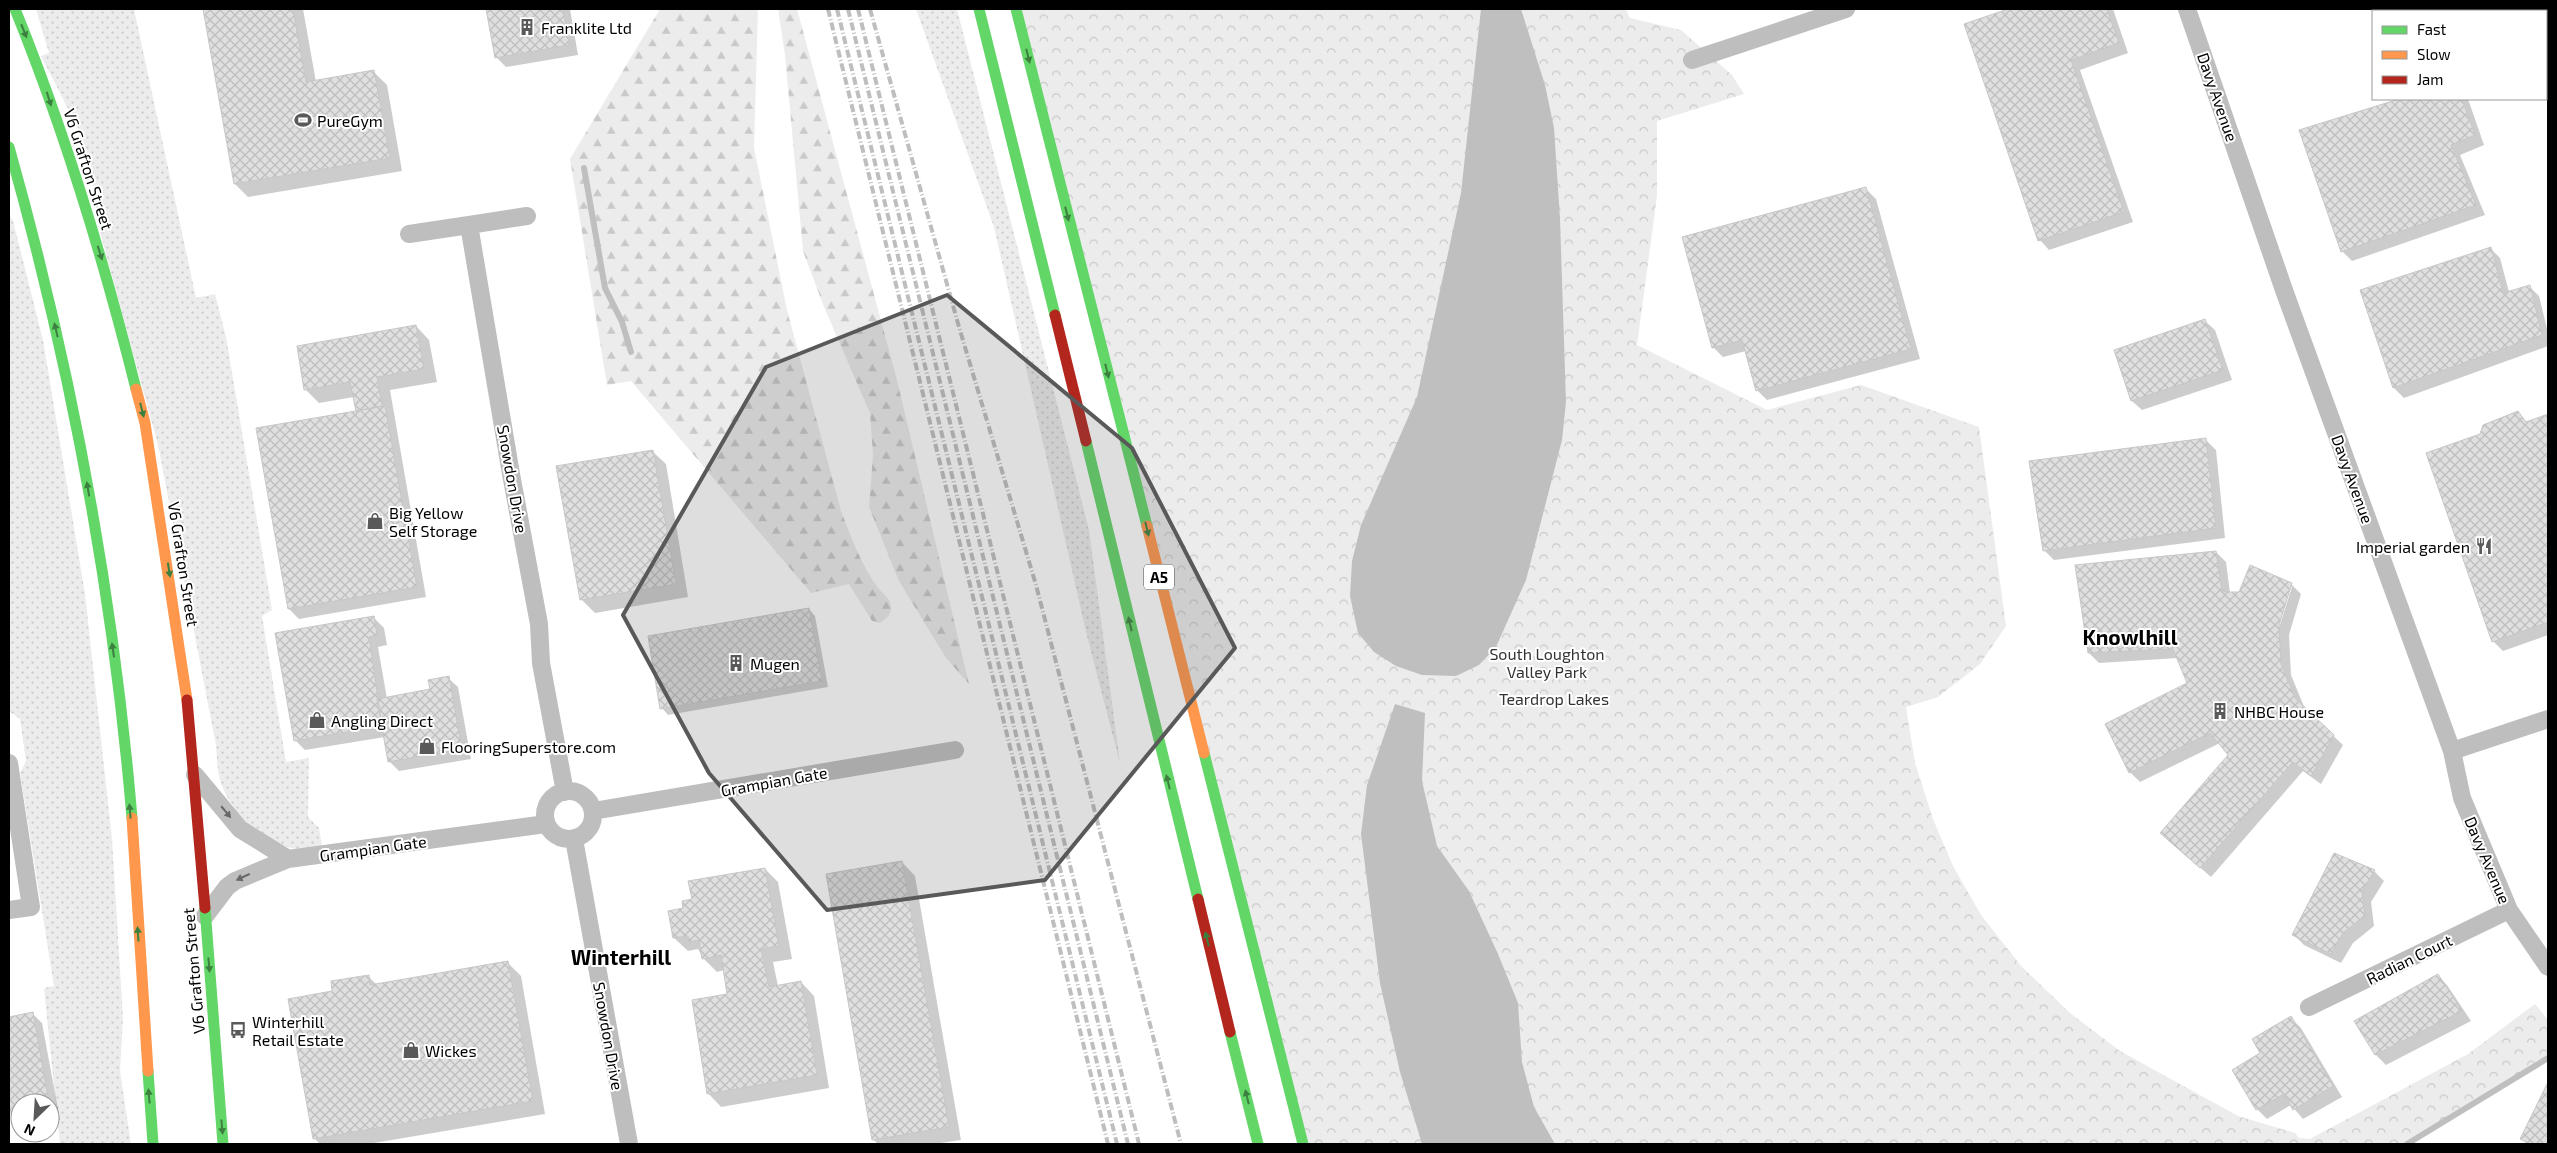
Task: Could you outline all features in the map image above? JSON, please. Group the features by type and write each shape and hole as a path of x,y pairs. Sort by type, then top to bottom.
{"main road":[{"name":"V6 Grafton Street","path":"15,9 33,53 108,278 145,423 180,647 195,775 223,1144"},
{"name":"A5","path":"979,9 1046,275 1161,754 1258,1144"},
{"name":"A5","path":"1016,9 1304,1144"},
{"path":"9,147 47,287 79,431 103,577 123,725 154,1144"}],"street":[{"path":"1692,60 1846,9"},
{"name":"Davy Avenue","path":"2187,9 2289,302 2452,751 2462,798 2509,910 2548,966"},
{"path":"409,234 527,216"},
{"name":"Snowdon Drive","path":"469,225 511,474 539,624 541,663 565,792"},
{"path":"2452,751 2548,719"},
{"name":"Grampian Gate","path":"593,811 955,750"},
{"path":"9,763 31,907 9,910"},
{"path":"195,775 240,829 267,848 288,859"},
{"path":"565,792 574,792 585,798 593,811 591,824 587,831 574,839 563,839 552,833 546,824 545,809 549,801 554,796 565,792"},
{"name":"Grampian Gate","path":"205,916 227,887 235,881 288,859 546,824"},
{"name":"Snowdon Drive","path":"574,839 629,1144"},
{"name":"Radian Court","path":"2309,1007 2509,910"}],"highlighted area":[{"path":"947,295 1132,448 1235,648 1045,880 827,910 709,773 623,615 766,367"}],"green space":[{"path":"36,9 134,9 196,298 215,294 226,337 272,610 262,616 286,762 309,758 308,817 319,828 322,847 299,849 273,842 240,815 231,804 220,780 216,745 158,445 97,221 92,174 82,136 41,56 49,53"},
{"path":"660,9 758,9 754,148 787,310 841,511 862,562 891,605 889,615 880,623 872,621 849,584 811,593 631,381 607,385 570,159"},
{"path":"778,9 797,9 897,380 969,684 946,658 899,581 869,507 873,455 870,413 824,307 803,251 785,55"},
{"path":"916,9 957,9 1089,530 1120,763 1087,636 994,227"},
{"name":"Teardrop Lakes","path":"1016,9 1626,9 1630,18 1681,30 1732,75 1744,94 1657,121 1657,196 1637,345 1767,410 1861,385 1979,427 2006,626 1980,664 1938,697 1906,707 1915,763 1933,819 1953,866 1981,915 2021,966 2070,1013 2120,1051 2238,1116 2295,1133 2299,1138 2310,1139 2468,1054 2535,1004 2548,1020 2548,1059 2409,1144 1303,1144"},
{"path":"9,214 13,221 43,340 85,594 112,839 123,1018 120,1071 131,1144 60,1144 60,1093 55,1093 44,988 54,986 20,773 26,761 20,719 10,712"}],"shaded area":[{"name":"Teardrop Lakes","path":"1481,9 1521,9 1545,85 1554,128 1560,219 1566,402 1562,440 1526,580 1496,647 1479,665 1456,676 1422,675 1396,666 1374,652 1358,633 1350,596 1352,561 1361,525 1417,397 1461,193"},
{"path":"1395,704 1425,713 1422,781 1437,846 1469,891 1518,1003 1522,1062 1534,1107 1555,1144 1422,1144 1400,1072 1380,983 1361,834 1367,785"}],"building":[{"name":"PureGym","path":"203,9 293,9 306,82 374,70 390,158 234,184"},
{"name":"Franklite Ltd","path":"486,9 563,9 569,45 495,58"},
{"path":"2008,9 2107,9 2119,43 2071,60 2124,212 2038,241 1964,24"},
{"path":"2442,9 2477,9 2473,10"},
{"path":"2396,100 2462,100 2475,135 2451,145 2476,205 2341,252 2299,130"},
{"path":"1866,187 1911,349 1756,391 1742,340 1712,348 1682,237"},
{"path":"2491,247 2503,293 2530,285 2542,335 2393,388 2360,290"},
{"path":"2205,319 2223,370 2131,401 2114,350"},
{"path":"416,325 424,369 377,377 382,406 356,411 350,382 304,390 297,346"},
{"path":"385,406 417,587 288,609 256,428"},
{"path":"2518,411 2526,422 2548,414 2548,630 2546,623 2492,642 2426,453 2480,434 2483,425"},
{"path":"2206,438 2216,528 2043,551 2029,461"},
{"path":"653,450 676,584 580,600 556,466"},
{"name":"NHBC House","path":"2216,551 2222,592 2239,592 2250,565 2292,583 2279,625 2281,664 2295,698 2334,735 2311,776 2293,762 2200,868 2160,833 2228,755 2210,733 2129,773 2105,724 2187,683 2173,649 2088,653 2075,565"},
{"name":"Mugen","path":"809,608 822,681 660,709 648,636"},
{"path":"374,616 377,635 369,637 382,726 294,741 275,633"},
{"path":"449,676 462,749 388,762 377,699 430,689 428,680"},
{"path":"2334,853 2375,870 2362,891 2365,916 2343,933 2331,954 2292,935"},
{"path":"902,861 949,1127 872,1140 826,874"},
{"path":"765,868 779,946 761,949 769,987 801,981 817,1075 707,1094 692,1000 727,994 721,955 702,959 699,940 689,942 688,936 673,938 668,911 683,908 682,901 692,899 688,881"},
{"name":"Wickes","path":"508,961 533,1101 313,1139 288,999 332,991 331,981 369,975 370,985"},
{"path":"2438,974 2462,1011 2375,1055 2354,1021"},
{"path":"33,1012 47,1093 10,1093 9,1114 9,1017"},
{"path":"2291,1016 2333,1086 2293,1110 2284,1094 2256,1110 2232,1070 2260,1053 2252,1039"},
{"path":"2548,1082 2548,1144 2530,1144 2520,1139"}],"waterway":[{"path":"584,168 605,288 622,322 631,352"},
{"path":"2407,1144 2548,1058"}],"railway":[{"path":"828,9 1108,1144"},
{"path":"837,9 1117,1144"},
{"path":"848,9 1128,1144"},
{"path":"858,9 1139,1144"},
{"path":"870,9 959,327 1036,585 1181,1144"}],"traffic: fast":[{"path":"15,9 51,102 82,197 111,293 136,389"},
{"path":"979,9 1055,315"},
{"path":"1016,9 1147,526"},
{"path":"9,147 52,313 87,480 113,648 132,818"},
{"path":"1086,441 1198,899"},
{"path":"1204,753 1303,1144"},
{"path":"205,908 223,1144"},
{"path":"1230,1032 1258,1144"},
{"path":"148,1071 153,1144"}],"traffic: slow":[{"path":"136,389 145,423 187,700"},
{"path":"1147,526 1204,753"},
{"path":"132,818 148,1071"}],"traffic: jam":[{"path":"1055,315 1086,441"},
{"path":"187,700 205,908"},
{"path":"1198,899 1230,1032"}],"place":[{"name":"Franklite Ltd","path":"527,27"},
{"name":"PureGym","path":"303,120"},
{"name":"Big Yellow Self Storage","path":"375,521"},
{"name":"Imperial garden","path":"2484,546"},
{"name":"Mugen","path":"736,663"},
{"name":"NHBC House","path":"2220,711"},
{"name":"Angling Direct","path":"317,720"},
{"name":"FlooringSuperstore.com","path":"427,746"},
{"name":"Winterhill Retail Estate","path":"238,1030"},
{"name":"Wickes","path":"411,1050"}],"district":[{"name":"Knowlhill","path":"2130,636"},
{"name":"Winterhill","path":"621,956"}],"park label":[{"name":"South Loughton Valley Park","path":"1547,662"}]}
